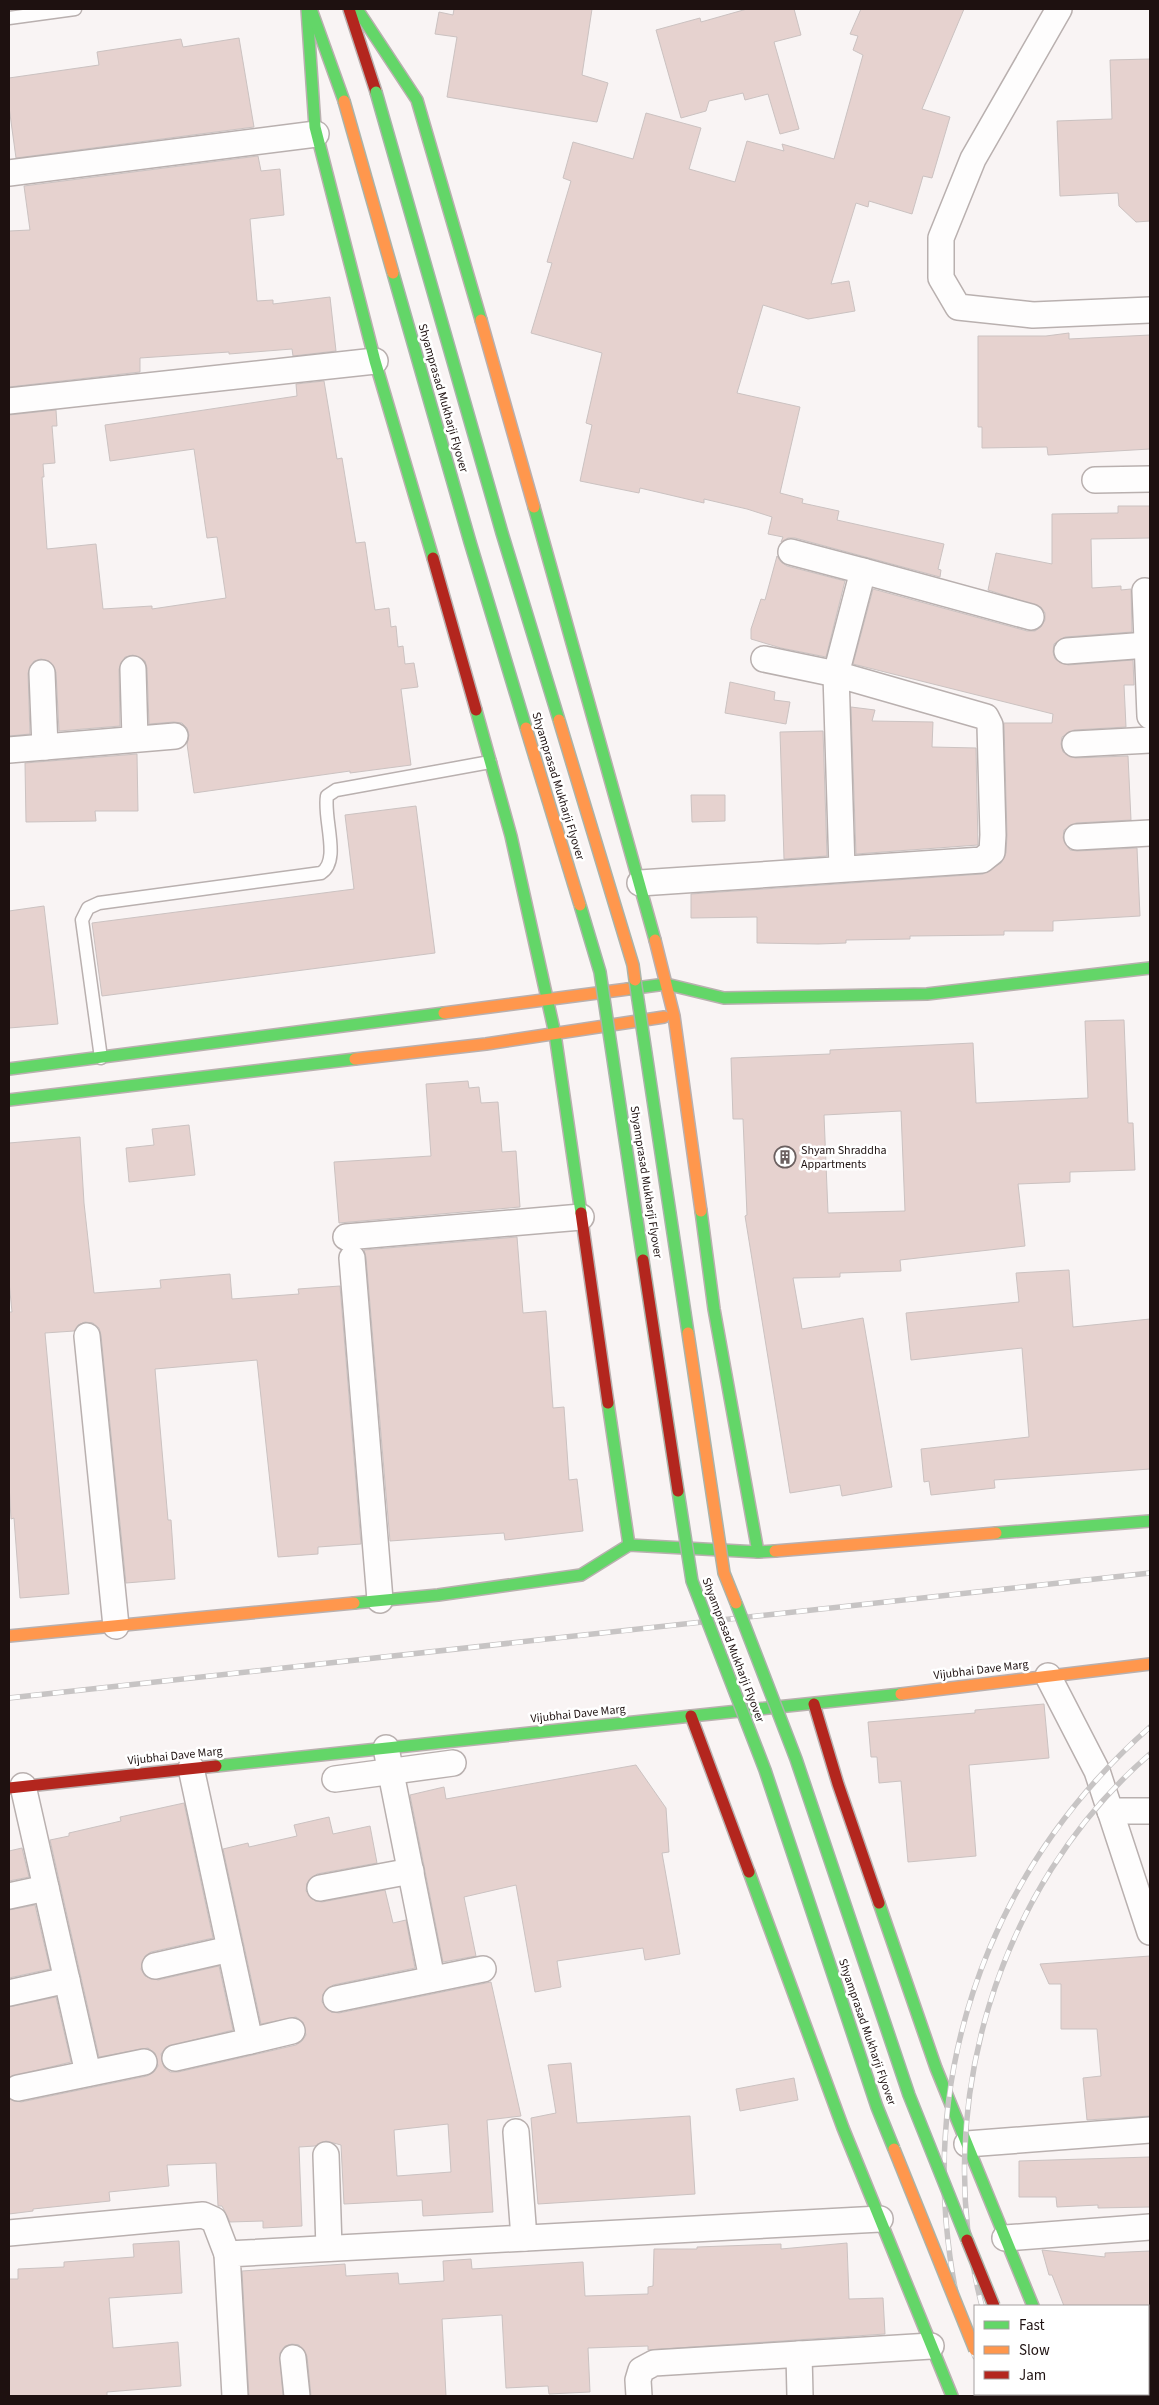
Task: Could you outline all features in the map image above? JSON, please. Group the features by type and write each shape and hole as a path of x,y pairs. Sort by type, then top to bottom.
{"street":[{"path":"307,9 316,134 375,361 414,488 511,836 548,1000 555,1034 629,1545"},
{"name":"Shyamprasad Mukharji Flyover","path":"311,9 344,101 470,542 600,972 692,1581 765,1770 877,2107 974,2348"},
{"name":"Shyamprasad Mukharji Flyover","path":"349,9 376,92 505,542 633,965 724,1573 796,1759 909,2095 994,2305"},
{"path":"358,9 417,100 509,417 640,883 666,984 678,1014 714,1309 758,1552"},
{"path":"1059,9 973,159 941,238 941,278 958,307 1033,315 1150,310"},
{"path":"9,173 316,134"},
{"path":"9,401 375,361"},
{"path":"1095,480 1150,478"},
{"path":"791,552 1031,617"},
{"path":"842,869 836,674 863,571"},
{"path":"1144,591 1150,716"},
{"path":"1067,651 1147,645"},
{"path":"640,883 982,860 992,852 993,811 990,725 986,717 836,674 764,660"},
{"path":"133,669 135,739"},
{"path":"42,673 45,747"},
{"path":"9,750 175,736"},
{"path":"1075,744 1150,740"},
{"path":"1077,838 1150,833"},
{"path":"9,1069 666,984 724,998 927,994 1150,968"},
{"path":"699,1007 724,998"},
{"path":"9,1100 555,1034 678,1014"},
{"path":"380,1600 349,1248 581,1217"},
{"path":"87,1336 116,1626"},
{"path":"9,1636 438,1595 581,1575 629,1545 758,1552 1150,1522"},
{"name":"Vijubhai Dave Marg","path":"16,1787 191,1768 389,1760 691,1716 814,1704 1150,1664"},
{"path":"1048,1676 1097,1771 1150,1932"},
{"path":"814,1704 838,1784 936,2068 1033,2305"},
{"path":"691,1716 843,2128 952,2396"},
{"path":"389,1760 432,1979"},
{"path":"335,1779 389,1760 453,1764"},
{"path":"191,1768 250,2041"},
{"path":"16,1787 46,1888 88,2073"},
{"path":"1110,1812 1150,1811"},
{"path":"320,1888 411,1871"},
{"path":"9,1896 46,1888"},
{"path":"155,1966 230,1949"},
{"path":"336,1999 483,1969"},
{"path":"9,1992 67,1980"},
{"path":"175,2058 292,2031"},
{"path":"18,2088 144,2062"},
{"path":"967,2144 1150,2130"},
{"path":"516,2132 524,2238"},
{"path":"326,2156 329,2248"},
{"path":"9,2233 203,2215 214,2220 227,2254 235,2396"},
{"path":"227,2254 880,2219"},
{"path":"1005,2238 1150,2227"},
{"path":"639,2396 638,2380 641,2370 654,2363 932,2346"},
{"path":"799,2354 800,2396"},
{"path":"293,2358 297,2396"}],"lane":[{"path":"9,18 75,9"},
{"path":"101,1058 82,920 88,908 100,903 321,874 327,869 332,860 325,807 327,796 336,790 490,762"}],"building":[{"path":"454,9 592,9 582,75 608,83 597,122 447,97 457,37 435,34 439,12 453,15"},
{"path":"747,9 794,9 801,35 774,42 799,129 780,134 768,94 745,100 743,93 709,101 706,111 681,118 656,30 700,18 701,22"},
{"path":"861,9 964,9 922,109 950,117 932,178 923,176 912,214 869,201 868,207 856,203 831,284 849,281 855,311 808,319 763,305 737,393 800,407 780,493 803,499 802,503 839,511 837,520 944,544 938,569 941,570 940,577 795,538 788,538 781,542 783,537 768,534 772,517 747,509 704,499 704,503 640,488 639,493 580,481 592,425 586,423 602,353 531,333 552,263 547,262 571,181 563,178 573,142 633,159 646,113 701,128 689,169 735,182 747,141 784,151 782,144 834,159 863,55 853,50 858,36 850,34"},
{"path":"239,38 254,127 16,158 9,107 9,78 99,65 97,52 181,39 183,47"},
{"path":"1150,59 1150,221 1136,222 1119,206 1118,193 1060,196 1057,121 1112,119 1110,60"},
{"path":"258,156 261,171 280,169 284,215 250,219 257,301 273,300 273,304 330,297 336,351 293,356 292,349 140,358 140,372 9,387 9,231 30,230 24,186"},
{"path":"1069,333 1069,339 1150,335 1150,449 1048,455 1047,447 982,448 982,427 978,427 978,336 1046,336"},
{"path":"324,381 337,459 342,458 356,543 365,542 375,610 389,608 391,627 396,626 398,647 403,646 405,664 414,663 418,687 401,689 411,765 350,773 350,771 194,793 187,744 189,735 187,728 182,723 174,722 149,724 147,668 145,661 133,655 125,657 119,669 120,726 59,731 56,672 49,661 41,659 34,661 28,673 30,734 9,736 9,415 56,410 57,426 52,426 55,463 43,464 44,477 42,477 47,549 96,544 103,609 152,606 152,609 226,598 217,537 207,538 194,449 110,461 105,425 297,396 296,384"},
{"path":"1118,506 1150,506 1150,538 1091,539 1092,588 1121,586 1121,590 1131,589 1132,632 1065,637 1054,644 1053,652 1055,659 1068,665 1133,660 1134,685 1124,685 1126,727 1074,730 1062,737 1061,744 1063,752 1075,758 1128,756 1131,820 1076,823 1064,830 1063,838 1070,850 1077,851 1137,848 1140,916 1053,921 1053,931 1004,931 1004,935 910,936 910,939 846,940 846,943 818,944 757,943 757,917 691,918 691,894 983,874 1001,863 1006,853 1007,835 1004,723 1052,723 1053,714 853,664 873,589 1027,631 1035,631 1041,627 1045,620 1045,613 1041,607 988,590 996,553 1052,564 1052,514 1118,513"},
{"path":"777,556 787,566 845,581 826,657 781,648 751,639 751,629 761,599 765,600"},
{"path":"730,682 775,692 774,700 790,702 786,724 725,713"},
{"path":"851,707 875,710 872,721 933,722 932,747 976,748 978,845 856,854"},
{"path":"823,731 827,856 784,859 780,732"},
{"path":"137,754 138,811 95,811 96,821 26,822 25,763"},
{"path":"691,795 725,795 725,821 692,822"},
{"path":"416,806 435,953 102,996 92,923 354,889 345,815"},
{"path":"44,906 58,1024 9,1028 9,911"},
{"path":"1124,1020 1128,1123 1133,1123 1135,1170 1070,1172 1070,1182 1018,1184 1025,1246 900,1260 901,1271 840,1273 840,1277 793,1278 802,1329 863,1318 892,1487 842,1496 840,1485 790,1493 745,1216 747,1215 743,1119 733,1119 731,1058 830,1054 830,1050 973,1043 976,1103 1088,1098 1085,1021","holes":["901,1111 905,1211 828,1213 824,1115"]},
{"path":"468,1081 469,1088 479,1087 481,1103 498,1102 502,1152 516,1151 520,1207 339,1223 334,1162 431,1156 426,1084"},
{"path":"189,1125 195,1175 129,1182 126,1148 154,1145 152,1129"},
{"path":"80,1137 84,1203 94,1293 161,1288 160,1280 230,1274 232,1299 299,1294 298,1289 340,1286 361,1544 318,1547 318,1554 278,1557 257,1360 155,1369 168,1520 171,1520 175,1579 126,1583 101,1335 99,1328 93,1323 85,1322 78,1325 74,1331 45,1333 69,1594 20,1598 14,1518 11,1519 9,1484 9,1312 12,1312 9,1282 9,1143"},
{"path":"517,1237 523,1313 546,1311 553,1408 564,1407 569,1480 577,1479 583,1531 505,1540 504,1533 390,1541 364,1250"},
{"path":"1069,1270 1073,1327 1150,1319 1150,1469 994,1480 995,1488 931,1495 929,1481 924,1482 921,1449 1029,1437 1022,1348 911,1360 906,1313 1019,1302 1016,1273"},
{"path":"1044,1704 1049,1758 969,1765 976,1856 908,1862 901,1781 879,1783 877,1757 871,1757 868,1722 975,1713 975,1710"},
{"path":"636,1765 666,1808 669,1852 662,1853 680,1954 645,1960 643,1948 557,1961 561,1987 535,1992 516,1885 464,1897 476,1956 443,1962 410,1795 444,1787 446,1799"},
{"path":"184,1803 213,1938 151,1952 145,1956 141,1969 145,1976 158,1980 219,1966 233,2030 166,2047 161,2054 164,2067 170,2072 178,2072 296,2045 306,2035 303,2022 296,2017 261,2024 223,1849 248,1843 249,1847 297,1836 294,1825 329,1817 333,1834 370,1826 377,1863 317,1874 307,1883 306,1891 315,1901 322,1902 385,1890 393,1923 406,1920 415,1968 333,1985 323,1994 322,2002 331,2012 339,2013 491,1982 521,2116 487,2120 493,2212 423,2216 422,2200 344,2204 341,2145 326,2141 315,2146 299,2147 302,2226 263,2228 263,2221 230,2222 222,2206 218,2206 216,2163 167,2165 169,2186 109,2192 110,2201 33,2209 33,2211 9,2214 9,2099 21,2102 147,2076 154,2072 158,2066 155,2053 148,2048 99,2057 50,1840 69,1836 69,1833 121,1821 120,1817","holes":["448,2124 451,2172 397,2176 394,2130"]},
{"path":"22,1848 29,1877 9,1881 9,1851"},
{"path":"35,1905 50,1969 9,1978 9,1910"},
{"path":"1150,1956 1150,2116 1087,2120 1083,2078 1101,2076 1097,2029 1061,2029 1061,1984 1049,1984 1040,1964"},
{"path":"56,1997 71,2062 9,2077 9,2007"},
{"path":"571,2063 577,2123 690,2116 695,2194 538,2204 531,2118 556,2113 548,2065"},
{"path":"794,2078 798,2100 740,2111 736,2089"},
{"path":"1150,2157 1150,2207 1098,2208 1098,2205 1057,2207 1056,2197 1019,2197 1019,2161"},
{"path":"179,2241 182,2293 109,2298 113,2348 178,2342 181,2386 107,2392 107,2396 9,2396 9,2279 18,2279 18,2269 64,2267 64,2262 134,2257 133,2244"},
{"path":"847,2243 849,2299 883,2298 885,2334 648,2350 648,2346 588,2348 590,2392 549,2394 548,2386 506,2388 502,2315 442,2319 446,2396 311,2396 307,2356 299,2345 292,2344 285,2346 280,2353 283,2396 249,2396 242,2271 345,2264 346,2276 398,2273 399,2284 444,2281 443,2261 471,2259 472,2269 583,2262 585,2296 648,2294 648,2287 653,2286 654,2249 697,2249 697,2247 781,2244 781,2249"},
{"path":"1042,2250 1105,2257 1105,2253 1150,2251 1150,2306 1064,2305 1052,2275 1049,2275"}],"railway":[{"path":"9,1698 1150,1573"},
{"path":"974,2354 963,2324 955,2290 946,2221 945,2150 952,2081 967,2014 989,1949 1019,1888 1056,1830 1100,1776 1150,1727"},
{"path":"982,2305 968,2232 965,2156 972,2081 989,2007 1015,1936 1051,1869 1096,1808 1150,1754"}],"traffic: fast":[{"path":"307,9 315,127 375,361 433,558"},
{"path":"311,9 344,101"},
{"path":"357,9 417,100 481,320"},
{"path":"376,92 502,533 559,720"},
{"path":"393,273 470,542 526,728"},
{"path":"534,507 655,940"},
{"path":"476,710 511,836 555,1034 581,1213"},
{"path":"580,905 600,972 643,1260"},
{"path":"628,989 666,984 724,998 927,994 1150,968"},
{"path":"635,980 688,1333"},
{"path":"9,1069 444,1013"},
{"path":"9,1100 355,1059"},
{"path":"701,1211 714,1309 758,1552"},
{"path":"608,1403 629,1545"},
{"path":"678,1491 692,1581 765,1770 877,2107 894,2149"},
{"path":"996,1533 1150,1521"},
{"path":"354,1603 438,1595 581,1575 629,1545 758,1552 775,1551"},
{"path":"736,1603 796,1759 909,2095 967,2240"},
{"path":"216,1766 901,1694"},
{"path":"749,1872 843,2128 952,2396"},
{"path":"879,1903 936,2068 1033,2305"}],"traffic: slow":[{"path":"344,101 393,273"},
{"path":"481,320 534,507"},
{"path":"559,720 633,965 635,980"},
{"path":"526,728 580,905"},
{"path":"655,940 674,1016 701,1211"},
{"path":"444,1013 628,989"},
{"path":"355,1059 486,1044 664,1017"},
{"path":"688,1333 724,1573 736,1603"},
{"path":"775,1551 996,1533"},
{"path":"9,1636 354,1603"},
{"path":"901,1694 1150,1664"},
{"path":"894,2149 974,2348"}],"traffic: jam":[{"path":"349,9 376,92"},
{"path":"433,558 476,710"},
{"path":"581,1213 608,1403"},
{"path":"643,1260 678,1491"},
{"path":"814,1704 838,1784 879,1903"},
{"path":"691,1716 749,1872"},
{"path":"9,1788 216,1766"},
{"path":"967,2240 994,2305"}],"place":[{"name":"Shyam Shraddha Appartments","path":"785,1157"}]}
